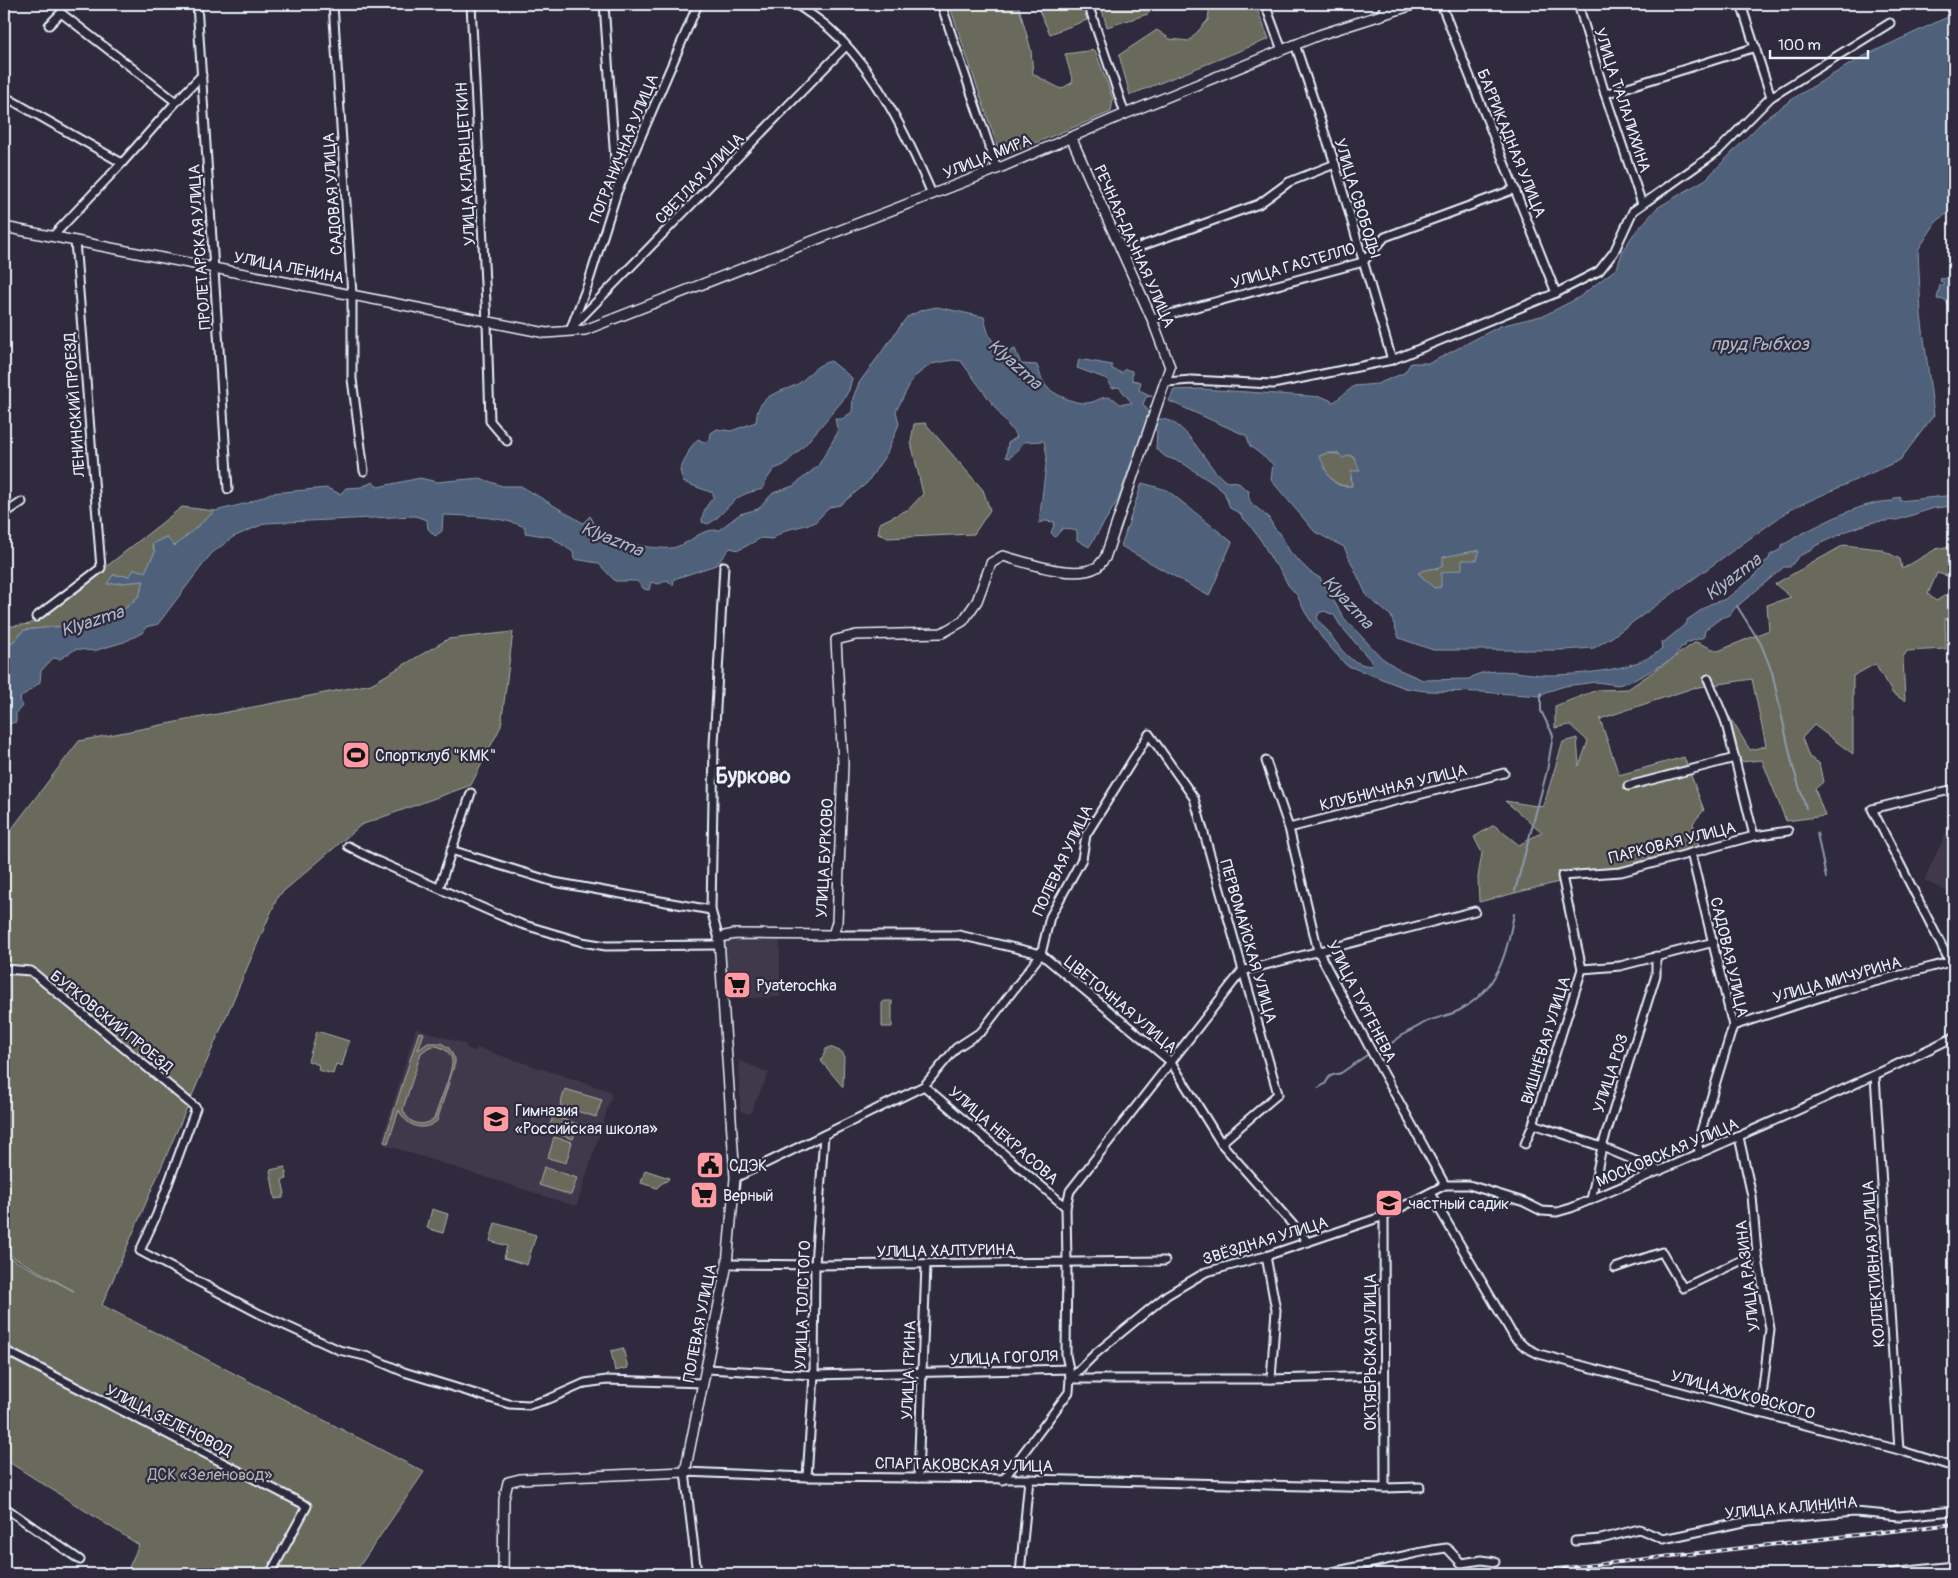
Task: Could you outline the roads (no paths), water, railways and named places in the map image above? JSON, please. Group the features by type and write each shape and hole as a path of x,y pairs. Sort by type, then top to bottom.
{"street":[{"name":"ПРОЛЕТАРСКАЯ УЛИЦА","path":"197,4 228,489"},
{"name":"САДОВАЯ УЛИЦА","path":"333,4 352,295 352,379 364,471"},
{"name":"УЛИЦА КЛАРЫ ЦЕТКИН","path":"470,4 487,322 490,421 507,441"},
{"path":"604,4 617,192"},
{"name":"ПОГРАНИЧНАЯ УЛИЦА","path":"570,330 588,284 617,192 698,4"},
{"path":"796,4 830,28 872,78 902,131 932,194"},
{"path":"941,4 997,169"},
{"path":"1088,4 1125,114"},
{"path":"1265,4 1282,50"},
{"path":"1381,14 1386,4"},
{"name":"УЛИЦА МИРА","path":"570,330 585,330 997,169 1295,44 1416,4"},
{"name":"БАРРИКАДНАЯ УЛИЦА","path":"1441,4 1556,293"},
{"name":"УЛИЦА ТАЛАЛИХИНА","path":"1578,4 1605,94 1642,204"},
{"path":"1741,4 1771,97"},
{"path":"49,25 61,13 176,102"},
{"path":"1166,382 1191,380 1273,384 1392,360 1556,293 1600,271 1614,252 1633,211 1718,151 1771,97 1890,23"},
{"name":"УЛИЦА СВОБОДЫ","path":"1295,44 1335,164 1392,360"},
{"name":"СВЕТЛАЯ УЛИЦА","path":"570,330 846,46"},
{"path":"1605,94 1756,47"},
{"path":"53,236 202,75"},
{"path":"4,96 122,163"},
{"name":"РЕЧНАЯ-ДАЧНАЯ УЛИЦА","path":"1072,137 1152,319 1170,368 1166,382"},
{"path":"1122,254 1259,204 1289,182 1335,164"},
{"name":"УЛИЦА ГАСТЕЛЛО","path":"1152,319 1363,262 1385,237 1515,189"},
{"name":"УЛИЦА ЛЕНИНА","path":"4,227 546,333 570,330"},
{"name":"ЛЕНИНСКИЙ ПРОЕЗД","path":"36,617 101,568 76,241"},
{"name":"УЛИЦА БУРКОВО","path":"719,942 725,936 735,934 834,935 837,922 843,764 836,640 856,634 942,632 963,621 977,601 991,563 1003,556 1062,571 1084,572 1099,566 1105,558 1166,382"},
{"path":"4,514 22,502"},
{"path":"348,846 375,860 522,924 595,944 606,946 719,942 711,910 714,744 724,566"},
{"path":"1708,678 1725,720 1754,836"},
{"name":"ПОЛЕВАЯ УЛИЦА","path":"735,1178 924,1086 956,1048 982,1031 1041,954 1050,917 1082,859 1086,835 1149,734"},
{"name":"ПЕРВОМАЙСКАЯ УЛИЦА","path":"1149,734 1194,798 1278,1094 1221,1144"},
{"path":"1628,786 1735,758"},
{"name":"УЛИЦА ТУРГЕНЕВА","path":"1266,761 1289,828 1318,951 1445,1185"},
{"name":"КЛУБНИЧНАЯ УЛИЦА","path":"1289,828 1504,773"},
{"path":"1954,789 1872,808 1954,970"},
{"path":"439,888 471,793"},
{"name":"ПАРКОВАЯ УЛИЦА","path":"1562,876 1621,872 1754,836 1788,831"},
{"path":"451,850 554,882 711,910"},
{"name":"САДОВАЯ УЛИЦА","path":"1691,853 1733,1026 1698,1141 1699,1154"},
{"name":"ВИШНЁВАЯ УЛИЦА","path":"1525,1144 1582,969 1562,876"},
{"path":"1069,1369 1066,1355 1066,1207 1070,1191 1242,971 1474,910"},
{"name":"ЦВЕТОЧНАЯ УЛИЦА","path":"834,935 959,935 1041,954 1171,1062 1221,1144 1308,1242"},
{"name":"ПОЛЕВАЯ УЛИЦА","path":"685,1472 727,1264 735,1178 719,942"},
{"path":"1582,969 1620,966 1714,942"},
{"name":"УЛИЦА РОЗ","path":"1590,1200 1602,1147 1656,975 1656,956"},
{"name":"УЛИЦА МИЧУРИНА","path":"1733,1026 1836,992 1950,962"},
{"name":"БУРКОВСКИЙ ПРОЕЗД","path":"4,969 31,971 196,1108 157,1214 140,1251 260,1314 339,1350 369,1357 404,1372 509,1404 529,1405 549,1399 586,1383 607,1380 703,1383"},
{"name":"МОСКОВСКАЯ УЛИЦА","path":"1384,1216 1445,1185 1469,1185 1524,1202 1542,1211 1557,1212 1739,1137 1875,1076 1954,1037"},
{"name":"КОЛЛЕКТИВНАЯ УЛИЦА","path":"1875,1076 1899,1450"},
{"name":"УЛИЦА НЕКРАСОВА","path":"924,1086 1066,1207"},
{"path":"1533,1124 1602,1147 1660,1171"},
{"name":"УЛИЦА ТОЛСТОГО","path":"807,1477 814,1375 815,1265 824,1135"},
{"name":"УЛИЦА РАЗИНА","path":"1739,1137 1752,1196 1757,1254 1770,1329 1760,1413"},
{"name":"УЛИЦА ЖУКОВСКОГО","path":"1430,1193 1514,1337 1525,1347 1539,1354 1954,1466"},
{"name":"ЗВЁЗДНАЯ УЛИЦА","path":"1003,1480 1068,1392 1070,1379 1095,1354 1167,1295 1206,1272 1266,1256 1384,1216"},
{"name":"ОКТЯБРЬСКАЯ УЛИЦА","path":"1384,1216 1385,1488"},
{"path":"1615,1268 1662,1252 1683,1288 1757,1254"},
{"path":"1266,1256 1276,1310 1270,1379"},
{"name":"УЛИЦА ХАЛТУРИНА","path":"727,1264 815,1265 1165,1261"},
{"name":"УЛИЦА ГРИНА","path":"918,1478 926,1264"},
{"name":"УЛИЦА ЗЕЛЕНОВОД","path":"4,1350 307,1506 270,1574"},
{"name":"УЛИЦА ГОГОЛЯ","path":"706,1369 814,1375 1069,1369 1070,1379 1270,1379 1384,1376"},
{"path":"685,1472 697,1574"},
{"name":"СПАРТАКОВСКАЯ УЛИЦА","path":"503,1574 504,1499 508,1482 520,1479 685,1472 807,1477 1029,1479 1385,1488 1420,1487"},
{"path":"1020,1574 1029,1479"},
{"path":"4,1507 80,1560"},
{"name":"УЛИЦА КАЛИНИНА","path":"1574,1541 1602,1539 1640,1529 1664,1540 1749,1521 1855,1512 1899,1516 1954,1511"},
{"path":"1319,1574 1352,1569 1421,1551 1447,1548 1462,1563 1482,1560 1495,1562"},
{"path":"1881,1574 1954,1566"}],"water":[{"name":"пруд Рыбхоз","path":"1954,14 1954,208 1936,222 1918,250 1921,315 1934,415 1900,460 1791,509 1594,648 1565,650 1433,650 1399,638 1391,616 1367,596 1344,547 1315,532 1271,480 1273,464 1250,446 1247,436 1169,401 1174,390 1201,389 1323,397 1334,402 1354,386 1377,384 1404,373 1411,363 1430,363 1500,326 1545,315 1578,298 1617,268 1623,250 1633,235 1657,208 1706,179 1766,118 1797,96 1862,57","holes":["1327,453 1338,453 1343,458 1350,455 1355,458 1360,471 1351,471 1352,486 1338,485 1333,482 1319,456","1480,550 1477,560 1462,560 1462,569 1441,573 1441,587 1434,588 1418,573 1443,565 1443,557"]},
{"path":"1954,253 1954,313 1949,308 1946,300 1937,299 1940,285 1944,286 1944,283 1940,281 1941,278 1947,277"},
{"name":"Klyazma","path":"937,307 984,317 989,334 994,342 1008,352 1015,349 1021,364 1037,365 1046,386 1064,398 1085,403 1106,397 1120,404 1132,403 1119,387 1112,388 1107,379 1077,368 1079,359 1112,365 1112,369 1122,373 1125,369 1132,371 1132,380 1141,382 1139,390 1152,396 1146,397 1143,404 1152,416 1144,427 1118,500 1089,547 1077,540 1077,531 1063,528 1055,537 1051,533 1055,522 1045,521 1039,523 1047,456 1044,441 1024,442 1010,458 1006,457 1008,443 1017,437 961,361 953,360 931,364 913,378 896,411 899,424 887,453 867,483 840,505 830,507 814,523 786,530 772,539 761,538 739,550 730,548 716,565 674,579 673,586 667,580 659,584 651,582 649,590 644,589 637,581 615,581 598,563 574,559 573,552 551,537 525,533 525,527 495,519 443,515 442,531 435,536 428,529 427,520 415,516 266,523 233,537 211,554 158,624 146,627 142,633 124,642 94,651 76,649 60,659 53,658 41,671 40,682 20,698 22,706 16,713 16,722 9,724 4,752 4,647 13,642 24,630 95,623 114,612 119,614 139,596 144,581 107,584 113,575 130,576 134,569 145,572 155,552 152,544 166,537 175,546 215,511 248,503 271,493 327,488 340,494 346,488 361,487 373,482 378,487 420,478 437,482 480,478 502,486 521,486 583,523 590,516 598,530 623,542 647,547 676,547 706,532 719,530 740,514 758,509 773,493 793,486 818,466 838,432 835,419 842,419 852,412 853,398 859,383 907,317 922,310"},
{"path":"831,361 852,378 849,390 843,400 804,446 784,465 774,469 763,489 741,496 708,524 702,522 705,508 714,497 713,493 683,482 680,470 691,447 698,439 704,442 710,440 711,433 717,429 731,431 756,422 759,408 767,398 796,385 819,366"},
{"path":"1158,419 1168,420 1177,425 1194,442 1224,480 1238,482 1249,491 1251,503 1267,515 1275,529 1280,533 1290,552 1310,572 1320,578 1344,618 1382,658 1400,670 1423,680 1469,679 1486,672 1496,671 1539,675 1576,674 1609,670 1640,662 1662,648 1661,642 1664,642 1687,623 1687,620 1710,604 1726,599 1754,577 1763,568 1762,564 1769,559 1770,555 1781,549 1781,545 1798,535 1857,508 1893,501 1895,498 1901,497 1900,501 1954,495 1954,506 1934,508 1897,520 1874,522 1849,530 1815,546 1812,550 1799,556 1790,567 1784,567 1734,609 1730,615 1721,618 1705,630 1704,637 1686,643 1673,659 1634,680 1618,685 1596,682 1565,686 1546,692 1541,696 1425,691 1405,688 1346,665 1322,638 1305,612 1297,595 1288,585 1281,571 1273,562 1249,524 1241,514 1230,508 1224,492 1181,462 1166,457 1156,449 1157,431 1154,429","holes":["1324,611 1334,615 1340,625 1371,661 1372,666 1356,662 1345,654 1317,618 1319,613"]},
{"path":"1142,483 1167,490 1232,542 1209,596 1121,546"}],"waterway":[{"path":"1737,606 1761,644 1772,672 1793,767 1806,808"},
{"path":"1515,891 1547,771 1553,735 1541,711 1541,693"},
{"path":"1817,833 1826,878"},
{"path":"1375,1051 1387,1046 1424,1023 1460,1010 1484,991 1492,981 1504,957 1514,914"},
{"path":"1318,1088 1325,1084 1330,1076 1341,1073 1370,1053"}],"railway":[{"path":"1513,1574 1954,1524"}],"place":[{"name":"Спортклуб \"КМК\"","path":"356,755"},
{"name":"Pyaterochka","path":"737,985"},
{"name":"Гимназия «Российская школа»","path":"496,1119"},
{"name":"СДЭК","path":"710,1165"},
{"name":"Верный","path":"704,1195"},
{"name":"частный садик","path":"1389,1203"}],"district":[{"name":"Бурково","path":"753,776"}],"park label":[{"name":"ДСК «Зеленовод»","path":"210,1474"}]}
